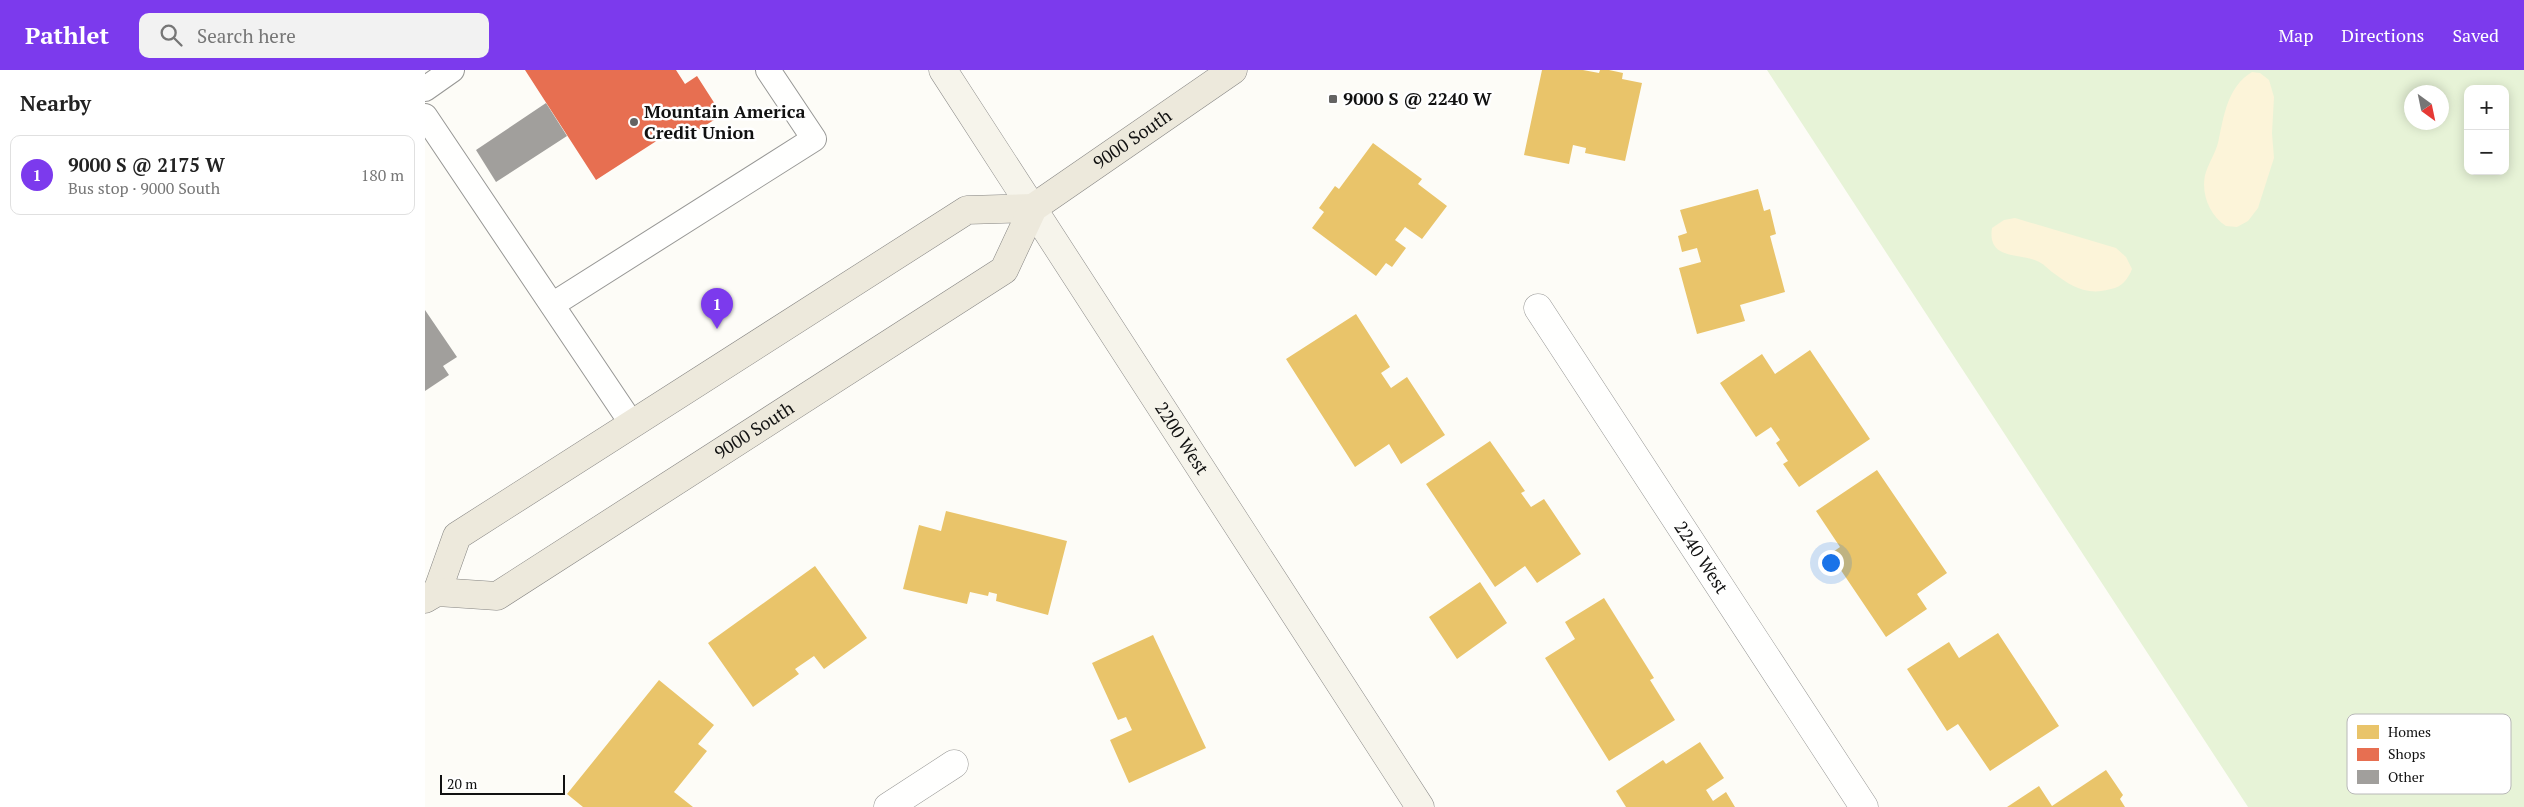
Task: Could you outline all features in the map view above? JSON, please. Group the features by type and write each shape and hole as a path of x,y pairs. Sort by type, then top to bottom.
{"main road":[{"name":"9000 South","path":"1033,208 967,210 457,536 431,595 497,596 1005,270 1033,208 1233,70"}],"street":[{"name":"2200 West","path":"943,70 1420,807"},
{"name":"2240 West","path":"1538,308 1864,807"},
{"path":"888,807 954,764"}],"lane":[{"path":"425,89 452,70"},
{"path":"552,305 814,139 768,70"},
{"path":"425,116 632,424"}],"green space":[{"path":"1767,70 2524,70 2524,807 2248,807"}],"sand":[{"path":"2252,72 2260,73 2269,80 2274,97 2272,133 2274,158 2258,208 2248,221 2237,227 2226,226 2215,217 2208,204 2204,190 2205,175 2217,147 2225,113 2232,94 2244,78"},
{"path":"2015,218 2116,248 2126,257 2132,269 2126,279 2115,288 2102,291 2087,291 2073,286 2039,262 2006,254 1994,246 1992,228 2004,220"}],"building: Homes":[{"path":"1542,70 1583,70 1599,73 1600,70 1609,70 1623,73 1622,79 1642,83 1625,161 1585,153 1586,148 1573,145 1569,164 1524,155"},
{"path":"1373,143 1422,179 1418,184 1447,206 1422,239 1405,227 1395,240 1406,248 1392,267 1386,263 1376,276 1312,228 1324,212 1319,208 1335,186 1339,189"},
{"path":"1758,189 1764,211 1770,209 1776,234 1770,236 1785,292 1740,305 1745,321 1697,334 1679,268 1701,262 1697,248 1682,252 1678,236 1687,233 1680,210"},
{"path":"1356,314 1390,367 1381,373 1391,388 1407,377 1445,435 1401,464 1389,444 1355,467 1286,359"},
{"path":"1810,350 1870,439 1799,487 1783,464 1788,461 1776,443 1780,440 1771,427 1756,437 1720,383 1762,354 1775,374"},
{"path":"1490,441 1525,491 1521,493 1531,507 1544,499 1581,554 1537,583 1525,566 1495,587 1426,484"},
{"path":"1877,470 1947,573 1917,594 1927,609 1886,637 1830,554 1840,547 1816,511"},
{"path":"946,511 1067,541 1048,615 996,601 997,594 989,592 988,596 970,592 967,604 903,589 919,525 941,531"},
{"path":"815,566 867,638 824,669 814,656 795,669 799,674 753,707 708,643"},
{"path":"1480,582 1507,623 1457,659 1429,617"},
{"path":"1604,598 1654,678 1650,680 1675,720 1609,761 1545,658 1575,639 1565,622"},
{"path":"1998,633 2059,726 1990,771 1958,724 1947,731 1907,669 1949,642 1959,658"},
{"path":"1153,635 1206,748 1129,783 1110,740 1132,730 1126,717 1118,720 1092,663"},
{"path":"659,680 714,725 698,744 707,751 674,792 693,807 583,807 567,794"},
{"path":"1700,742 1724,778 1706,790 1713,801 1726,792 1735,807 1626,807 1616,791 1663,760 1666,764"},
{"path":"2106,770 2123,795 2120,799 2125,807 2007,807 2039,786 2052,806"}],"building: Shops":[{"name":"Mountain America Credit Union","path":"525,70 676,70 685,84 697,76 722,115 682,140 675,129 596,180"}],"building: Other":[{"path":"546,103 567,136 496,182 476,150"},
{"path":"425,310 457,357 443,366 449,375 425,391"}],"place":[{"name":"9000 S @ 2240 W","path":"1333,99"},
{"name":"Mountain America Credit Union","path":"634,122"},
{"name":"9000 S @ 2175 W","path":"717,329"}]}
